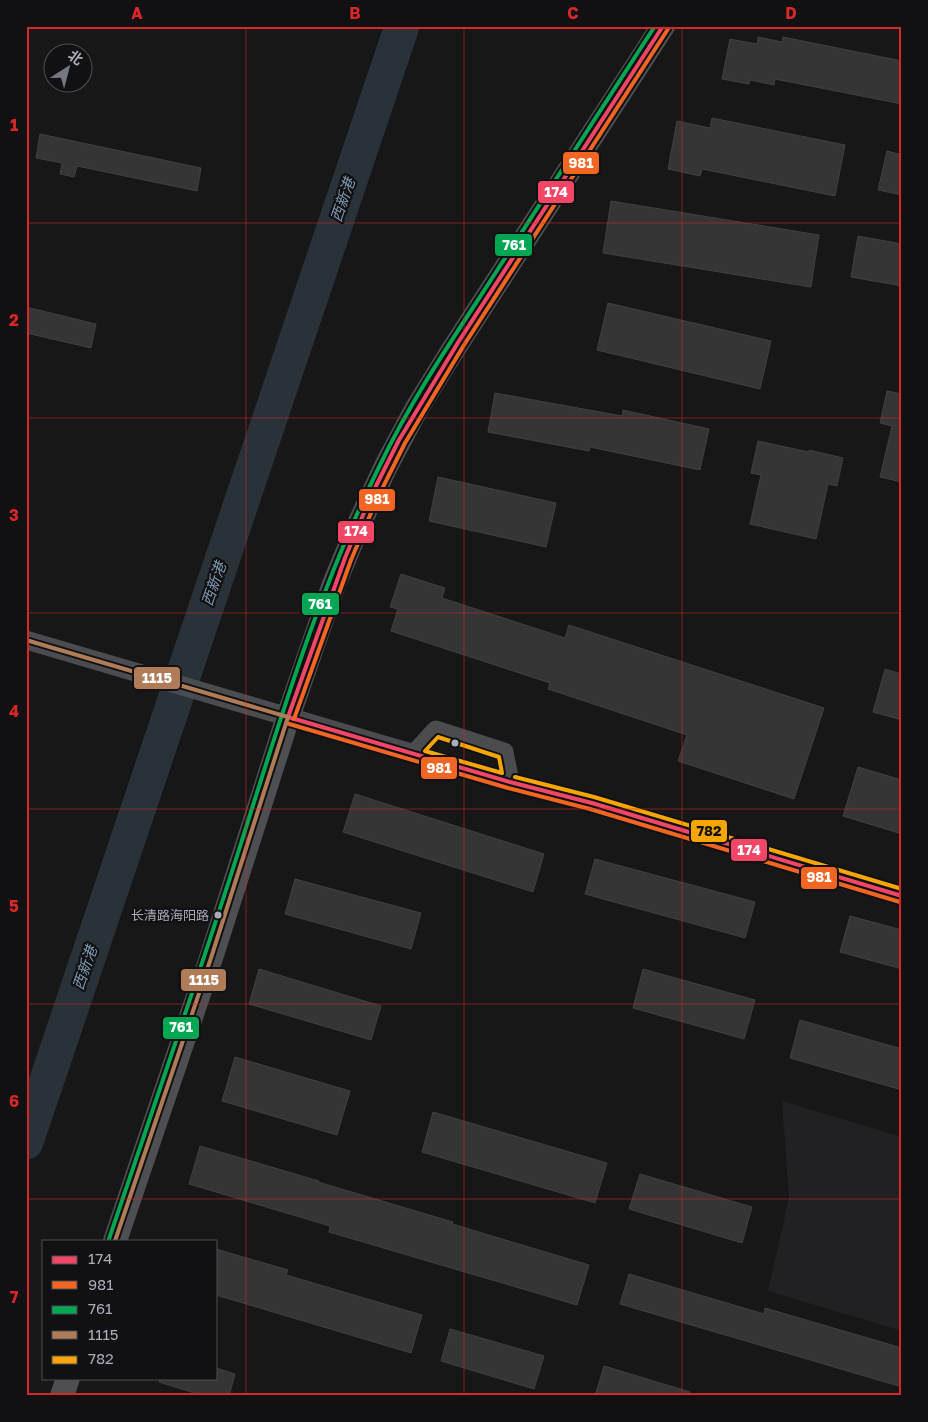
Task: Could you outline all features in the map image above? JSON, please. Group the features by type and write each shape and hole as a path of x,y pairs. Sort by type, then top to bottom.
{"main road":[{"path":"115,1240 211,958 288,717 334,584 359,524 386,466 451,353 663,26"},
{"path":"62,1396 67,1380"}],"street":[{"path":"26,640 510,782 592,803 902,896"},
{"path":"414,754 436,730 504,752 510,782"}],"shaded area":[{"path":"782,1101 902,1137 902,1331 768,1291 789,1198"}],"building":[{"path":"758,37 782,42 783,37 902,61 902,104 775,79 774,85 750,80 749,84 722,79 730,39 757,44"},
{"path":"712,118 845,145 835,196 702,169 700,176 668,169 677,121 710,128"},
{"path":"40,134 201,168 197,191 77,166 74,177 60,174 62,163 36,158"},
{"path":"887,151 902,155 902,195 878,190"},
{"path":"611,201 819,235 811,287 603,253"},
{"path":"858,236 902,244 902,286 851,277"},
{"path":"608,303 771,341 760,389 597,350"},
{"path":"26,307 96,324 91,348 26,333"},
{"path":"887,391 902,394 902,482 880,477 892,426 880,423"},
{"path":"495,393 622,416 623,410 709,429 700,470 590,447 589,451 488,432"},
{"path":"758,441 843,458 837,486 828,484 816,539 750,524 761,475 751,473"},
{"path":"438,477 556,503 546,547 429,521"},
{"path":"401,574 445,588 442,598 565,638 569,625 824,708 794,799 678,761 687,735 548,689 550,683 391,631 398,609 390,607"},
{"path":"885,669 902,674 902,720 873,712"},
{"path":"858,767 902,780 902,834 843,816"},
{"path":"355,794 544,854 533,892 343,832"},
{"path":"595,859 755,902 745,938 585,894"},
{"path":"295,879 421,913 411,949 285,914"},
{"path":"850,916 902,930 902,969 840,952"},
{"path":"259,969 381,1006 371,1040 249,1004"},
{"path":"643,969 755,1000 744,1039 633,1008"},
{"path":"800,1020 902,1049 902,1090 790,1058"},
{"path":"235,1057 350,1091 337,1135 222,1101"},
{"path":"433,1112 607,1163 595,1203 422,1152"},
{"path":"200,1146 589,1265 577,1305 329,1232 330,1226 189,1184"},
{"path":"640,1174 752,1207 742,1243 629,1209"},
{"path":"218,1250 288,1270 286,1275 422,1315 411,1353 218,1296"},
{"path":"629,1274 764,1314 765,1308 902,1348 902,1387 620,1304"},
{"path":"450,1329 544,1356 534,1389 441,1361"},
{"path":"604,1366 690,1392 690,1396 595,1396"},
{"path":"218,1369 235,1374 229,1396 204,1396 159,1382 160,1380 218,1380"}],"waterway":[{"name":"西新港","path":"26,1142 402,26"}],"transit line":[{"name":"761","path":"109,1239 206,952 284,707 337,560 358,512 393,439 421,390 655,26"},
{"name":"174","path":"288,717 345,558 371,496 399,440 459,341 663,26"},
{"name":"981","path":"294,719 351,560 377,499 405,443 464,345 668,29"},
{"name":"1115","path":"26,640 288,717"},
{"name":"174","path":"288,717 510,782 592,803 902,896"},
{"name":"1115","path":"115,1240 211,958 288,717"},
{"name":"981","path":"286,723 508,788 590,809 900,902"},
{"name":"782","path":"438,737 499,757 502,773 425,751 438,737"},
{"name":"782","path":"515,777 594,797 902,889"}],"place":[{"name":"长清路海阳路","path":"218,915"}]}
